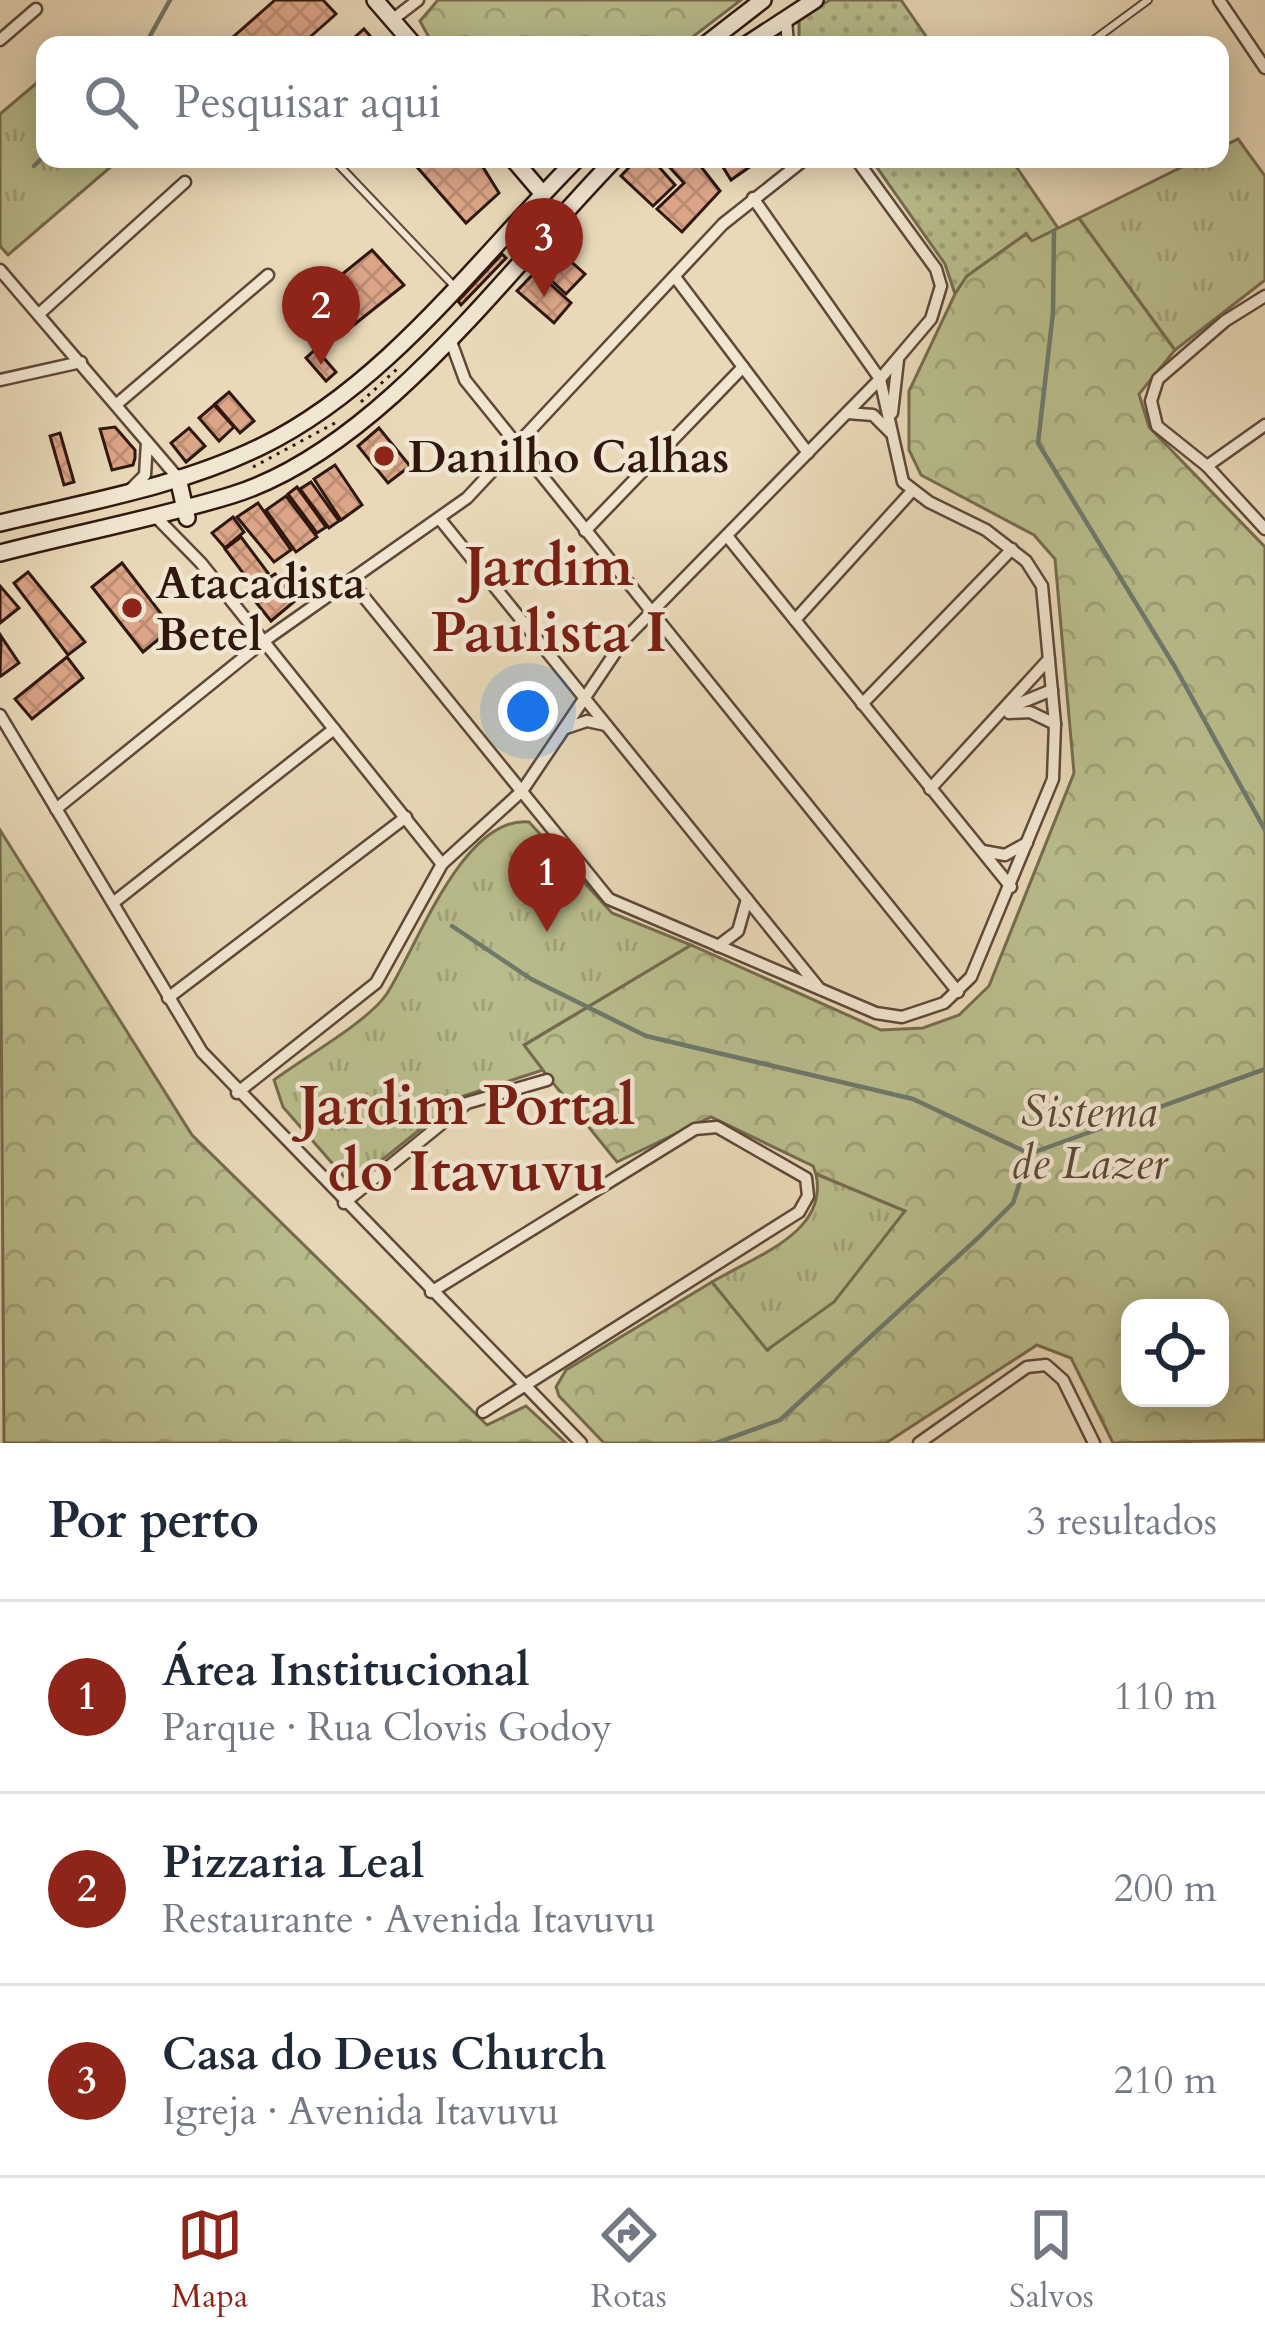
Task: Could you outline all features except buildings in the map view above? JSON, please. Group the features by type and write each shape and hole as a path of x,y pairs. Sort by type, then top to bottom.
{"main road":[{"path":"375,0 406,36"},
{"path":"717,36 764,0"},
{"path":"759,36 815,0"},
{"path":"521,168 542,193 555,195 595,179"},
{"path":"0,523 178,478 266,445 345,395 383,364 568,168"},
{"path":"0,553 153,514 186,511 202,500 231,495 336,440 424,364 606,168"},
{"path":"178,478 186,511"},
{"path":"119,494 153,514"}],"street":[{"path":"392,20 418,0"},
{"path":"1219,0 1265,68"},
{"path":"0,40 36,10"},
{"path":"785,36 786,16"},
{"path":"56,809 264,641 439,518 518,448 753,198 793,168"},
{"path":"237,1093 376,983 442,864 521,791 623,640 883,376 931,320 941,286 936,269 863,168"},
{"path":"39,314 184,182"},
{"path":"753,198 883,376 892,396"},
{"path":"0,270 178,478"},
{"path":"117,404 268,275"},
{"path":"675,277 808,453"},
{"path":"1265,296 1225,321 1158,379 1151,400 1157,426 1207,466 1265,529"},
{"path":"450,337 452,356 465,380 958,992"},
{"path":"892,434 899,357"},
{"path":"0,380 81,362"},
{"path":"424,364 444,364 465,380"},
{"path":"585,530 743,367"},
{"path":"351,581 609,899 876,1013 902,1017 925,1013 958,992 980,962 1055,770 1055,724 1042,586 1012,549 912,491 897,471 883,376"},
{"path":"847,413 873,415 892,434"},
{"path":"1207,466 1265,425"},
{"path":"789,428 806,437 826,434"},
{"path":"119,494 146,475 147,438"},
{"path":"795,620 912,491"},
{"path":"186,511 188,544 201,563 442,864"},
{"path":"153,514 201,563"},
{"path":"439,518 820,989"},
{"path":"728,536 1011,887"},
{"path":"862,704 1012,549"},
{"path":"930,789 1049,659"},
{"path":"566,675 578,679 603,673"},
{"path":"1000,715 1030,696 1052,690"},
{"path":"1000,715 1030,712 1055,724"},
{"path":"0,716 202,1052 581,1443"},
{"path":"564,730 586,721 607,726"},
{"path":"113,903 334,728"},
{"path":"168,998 406,817"},
{"path":"980,850 1005,855 1029,842"},
{"path":"718,946 743,922 748,899"},
{"path":"344,1203 466,1103 547,1080"},
{"path":"430,1292 694,1129 717,1127 806,1178 808,1196 799,1213 483,1412"},
{"path":"920,1443 1028,1367 1046,1365 1063,1380 1094,1443"}],"lane":[{"path":"1099,36 1148,0"},
{"path":"341,168 454,286"}],"green space":[{"path":"438,0 741,0 694,36 428,36 420,21"},
{"path":"830,0 901,0 926,36 799,36 799,18"},
{"path":"36,84 36,168 110,168 8,255 0,246 0,114"},
{"path":"1238,139 1265,176 1265,280 1175,350 1079,218 1180,168 1229,168 1229,144"},
{"path":"877,168 1017,168 1058,228 1032,242 1026,234 967,276 955,294 945,264"},
{"name":"Sistema de Lazer","path":"1079,218 1175,350 1139,394 1149,427 1265,547 1265,1440 1113,1443 1071,1358 1037,1345 886,1443 604,1443 559,1396 556,1387 566,1370 712,1282 768,1350 904,1211 816,1174 813,1166 711,1117 617,1162 523,1046 691,945 881,1030 923,1028 959,1015 989,986 1074,773 1055,559 1034,535 921,475 909,450 909,391 955,294 967,276 1026,234 1032,241"},
{"path":"529,822 612,913 691,945 524,1045 543,1070 460,1097 361,1177 347,1180 283,1107 274,1080 377,1006 462,862 482,840 505,826"},
{"path":"0,830 192,1135 487,1425 526,1406 566,1443 4,1443"},
{"path":"816,1174 905,1211 834,1302 767,1350 712,1282 767,1252 800,1227 817,1195"}],"waterway":[{"path":"150,36 170,0"},
{"path":"1054,232 1053,313 1038,443 1175,667 1265,830"},
{"path":"452,926 531,979 646,1036 913,1099 1028,1153"},
{"path":"716,1443 780,1420 979,1237 1013,1203 1029,1154 1265,1069"}],"place":[{"name":"Casa do Deus Church","path":"544,297"},
{"name":"Pizzaria Leal","path":"321,365"},
{"name":"Danilho Calhas","path":"384,456"},
{"name":"Atacadista Betel","path":"132,608"},
{"name":"Área Institucional","path":"547,932"}],"district":[{"name":"Jardim Paulista I","path":"549,598"},
{"name":"Jardim Portal do Itavuvu","path":"467,1137"}]}
